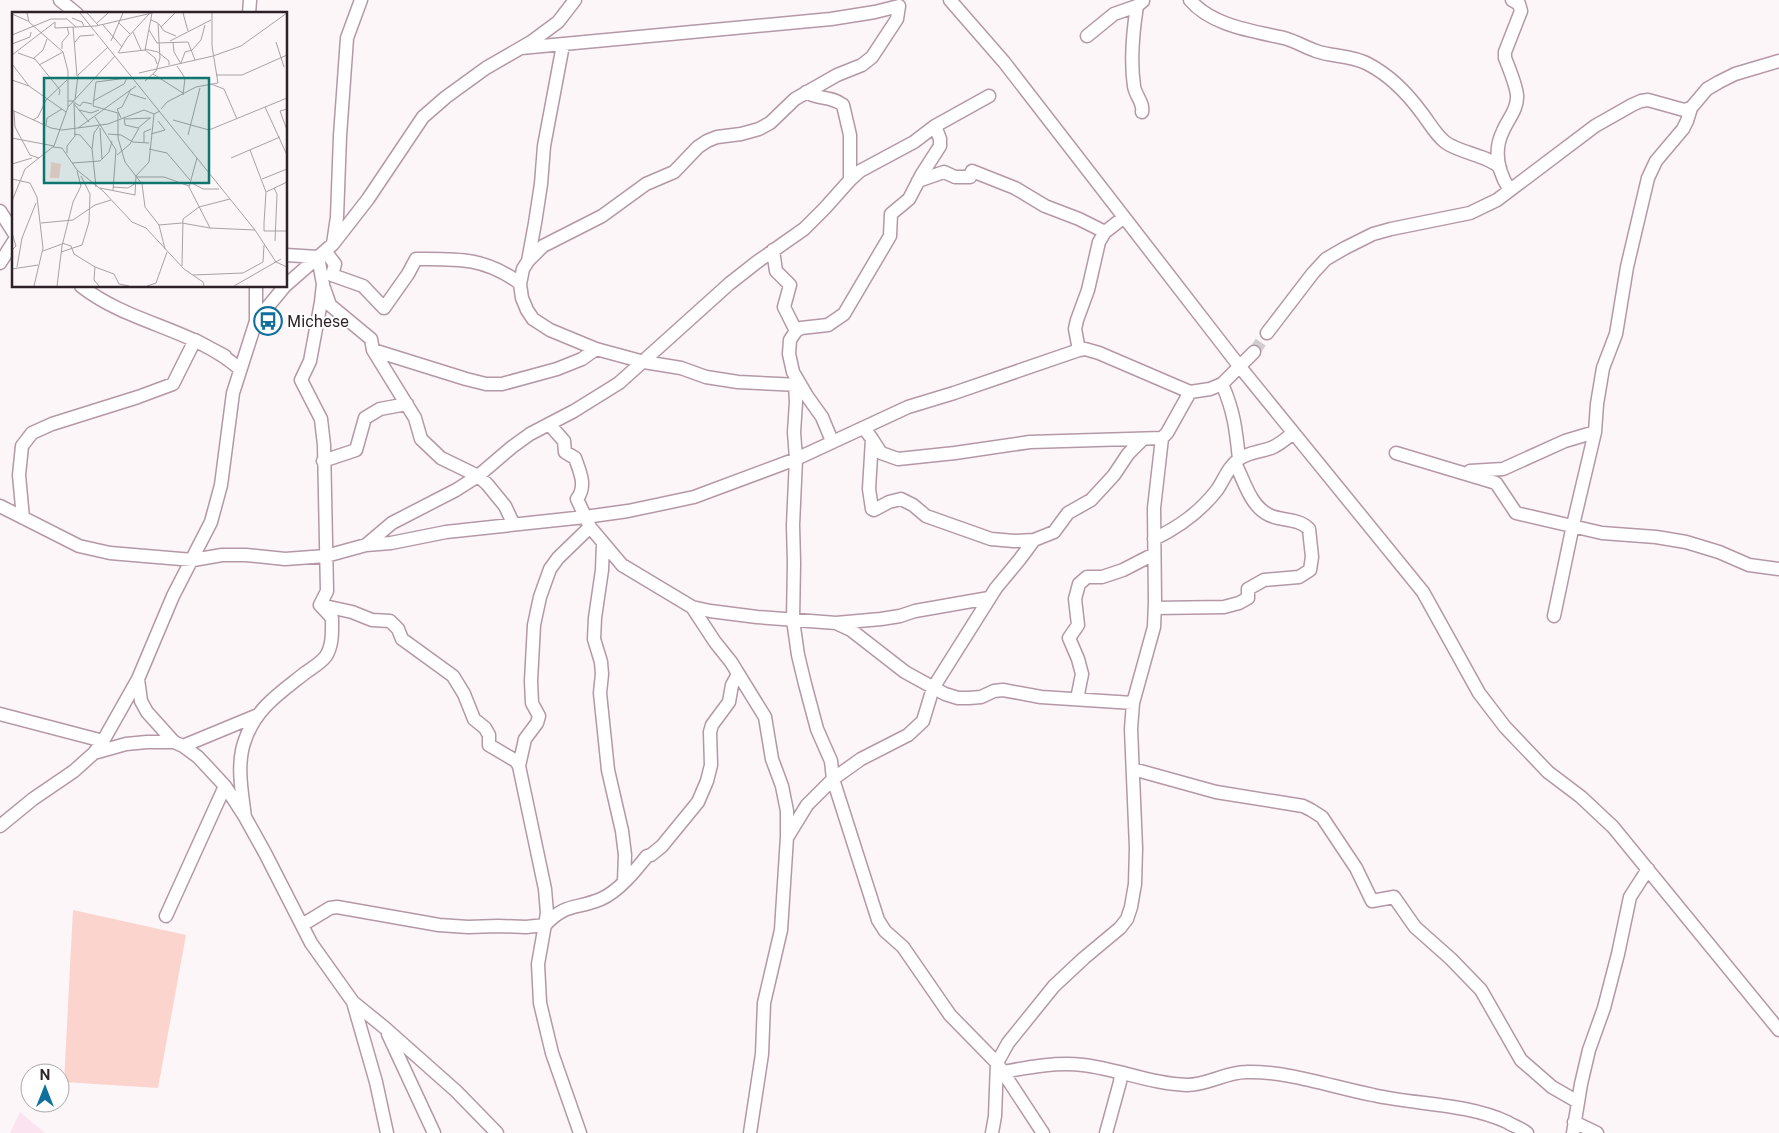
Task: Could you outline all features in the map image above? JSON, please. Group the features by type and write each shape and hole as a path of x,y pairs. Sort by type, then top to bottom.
{"street":[{"path":"60,0 75,12"},
{"path":"352,26 354,0"},
{"path":"320,605 327,591 324,445 321,419 302,380 310,361 323,284 325,250 337,217 340,136 347,38 361,0"},
{"path":"288,284 325,250 368,199 424,118 446,97 558,22 575,0"},
{"path":"950,0 1004,62 1240,367 1423,592 1479,693 1505,727 1548,772 1581,797 1613,827 1779,1030"},
{"path":"1190,0 1206,14 1235,26 1297,42 1316,51 1344,56 1367,63 1394,81 1446,142 1472,155 1496,163 1500,168"},
{"path":"1509,189 1502,178 1496,159 1502,131 1516,105 1517,96 1505,58 1505,52 1521,11 1519,4 1512,0"},
{"path":"1087,36 1114,14 1140,3"},
{"path":"1140,3 1132,50 1134,88 1143,107 1142,112"},
{"path":"521,48 831,19 899,6 897,19 867,62 837,75 806,92 795,99 770,123 759,129 741,134 717,137 707,141 674,172 646,184 602,216 544,246 528,261 523,269 520,284 524,303 530,315 540,324 575,342 644,362 681,368 706,377 738,382 798,385"},
{"path":"528,261 539,201 544,146 563,45"},
{"path":"1554,616 1595,432 1597,404 1604,368 1616,334 1627,267 1648,178 1656,161 1682,129 1691,108 1700,96 1719,82 1735,74 1777,63"},
{"path":"806,92 810,95 834,99 843,105 850,135 850,180"},
{"path":"366,545 392,523 456,490 478,476 530,434 600,396 619,383 644,362 696,312 773,250 804,229 850,180 871,164 914,142 935,126 989,96"},
{"path":"1267,334 1313,273 1326,259 1339,251 1373,234 1398,227 1470,213 1497,200 1509,189 1595,126 1641,101 1654,102 1684,110 1691,108"},
{"path":"832,441 822,417 798,385 789,354 790,340 796,331 807,327 828,325 844,314 890,236 891,214 909,199 940,146 940,139 935,126"},
{"path":"918,181 944,172 955,177 970,177 972,171 1015,188 1045,206 1079,219 1105,232"},
{"path":"0,211 12,230"},
{"path":"1079,350 1075,329 1088,290 1099,242 1105,232 1123,218"},
{"path":"0,263 12,244"},
{"path":"288,255 325,250"},
{"path":"325,250 335,264 332,275 363,286 384,308 408,274 416,259 447,259 475,262 499,269 518,282"},
{"path":"773,250 776,271 790,284 784,307 796,331"},
{"path":"323,284 330,305 371,339 373,350 415,418 421,439 441,458 478,476 487,484 506,506 513,523"},
{"path":"84,288 112,307 196,340 225,356 240,370"},
{"path":"0,826 33,799 74,771 94,753 103,741 138,679 173,596 211,522 221,485 230,408 256,321 256,288"},
{"path":"256,321 284,288"},
{"path":"23,518 19,475 22,446 32,433 52,424 173,384 196,340"},
{"path":"373,350 486,384 502,384 557,369 582,359 596,349"},
{"path":"0,506 79,546 110,553 193,560 222,555 246,555 285,559 326,556 366,545 391,543 446,532 513,523 588,522 628,511 694,497 796,459 832,441 868,433 908,407 1079,350 1085,349 1099,353 1190,392 1210,389 1222,384 1254,352"},
{"path":"1155,608 1231,606 1248,598 1248,589 1264,580 1298,577 1310,570 1312,557 1309,529 1300,523 1270,516 1250,497 1237,461 1232,407 1222,384"},
{"path":"798,385 794,432 796,459 792,525 794,563 793,620 798,655 818,729 831,761 833,779 878,920 885,931 903,947 950,1015 1000,1068 1043,1133"},
{"path":"992,1133 1000,1068 1008,1043 1054,986 1120,928 1127,919 1131,907 1135,884 1133,703 1154,627 1154,508 1162,438 1167,433 1190,392"},
{"path":"323,461 356,450 365,418 374,411 406,404"},
{"path":"549,424 564,441 564,452 575,458 583,478 582,493 577,499 588,522 603,544 622,565 692,607 710,611 836,623 882,619 989,598"},
{"path":"1456,470 1478,472 1502,469 1566,441 1595,432"},
{"path":"868,433 881,453 898,459 1030,442 1162,438"},
{"path":"868,433 869,489 872,509 874,510 888,502 900,499 913,505 926,516 991,540 1014,542 1034,540 1054,532 1068,513 1091,500 1114,475 1128,454 1142,440"},
{"path":"1154,539 1186,522 1203,507 1237,461 1253,452 1272,448 1293,433"},
{"path":"1396,453 1456,470 1496,484 1516,513 1602,533 1656,537 1686,542 1718,552 1749,565 1779,569"},
{"path":"580,1133 552,1053 540,1003 538,964 547,912 545,889 520,766 525,739 537,723 538,716 532,703 531,681 534,625 540,597 550,569 588,522"},
{"path":"787,837 807,805 833,779 861,759 908,735 923,721 933,688 1000,581 1034,540"},
{"path":"603,544 594,639 601,662 600,693 608,770 622,831 624,881"},
{"path":"1077,699 1082,674 1069,638 1078,625 1075,599 1079,584 1087,577 1102,577 1123,570 1154,554"},
{"path":"320,605 352,612 372,620 390,622 398,628 402,639 453,676 464,694 474,719 485,728 489,735 489,745 516,761 520,766"},
{"path":"245,817 241,768 244,741 258,715 275,695 326,656 330,646 332,618 320,605"},
{"path":"692,607 765,717 772,759 782,786 787,810 787,837 780,930 764,1003 762,1061 750,1133"},
{"path":"836,623 851,630 905,672 945,694 964,698 1003,690 1041,696 1133,703"},
{"path":"302,925 330,908 337,907 439,925 526,927 545,925 555,914 564,909 602,898 624,881 647,856 652,855 662,846 698,802 712,765 710,732 712,725 728,702 732,685 738,674"},
{"path":"138,679 141,701 147,712 179,744 198,757 225,786 266,853 321,959 353,1002 456,1091 498,1133"},
{"path":"0,714 103,741"},
{"path":"94,753 126,744 147,742 179,744 258,715"},
{"path":"1133,769 1216,792 1303,806 1322,817 1356,868 1372,901 1394,897 1415,927 1481,990 1521,1060 1552,1087 1578,1102"},
{"path":"166,916 225,786"},
{"path":"1597,1133 1574,1128 1578,1102 1589,1050 1604,1008 1618,954 1630,897 1648,869"},
{"path":"353,1002 376,1082 387,1133"},
{"path":"385,1028 434,1133"},
{"path":"1000,1068 1081,1065 1163,1082 1189,1085 1208,1082 1230,1074 1246,1072 1273,1074 1374,1096 1419,1101 1492,1116 1527,1133"},
{"path":"1106,1133 1121,1072"}],"shaded area":[{"path":"73,910 186,935 158,1088 70,1082 70,1063 65,1063"},
{"path":"20,1112 45,1133 10,1133"}],"tunnel":[{"path":"1254,352 1267,333"}],"place":[{"name":"Michese","path":"268,321"}]}
